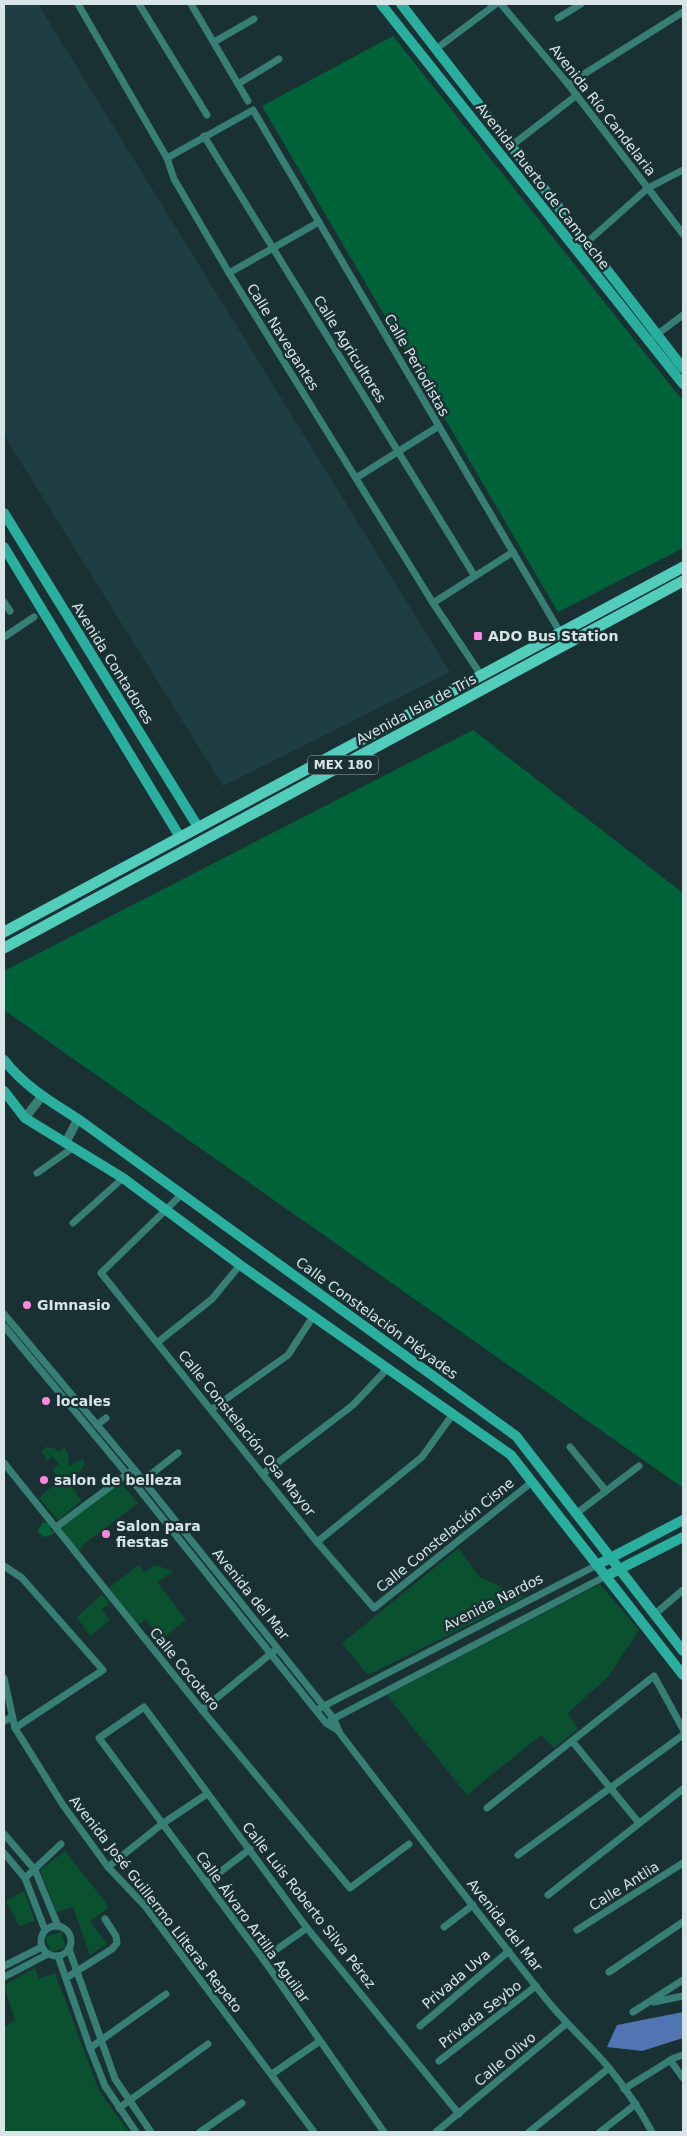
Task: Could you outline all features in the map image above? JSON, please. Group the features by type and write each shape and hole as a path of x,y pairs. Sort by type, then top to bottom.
{"main road":[{"name":"Avenida Puerto de Campeche","path":"381,4 577,251 653,338 683,368"},
{"name":"Avenida Puerto de Campeche","path":"401,4 586,243 683,384"},
{"name":"Avenida Contadores","path":"4,514 198,827"},
{"path":"4,547 180,837"},
{"name":"Avenida Isla de Tris","path":"4,932 683,567"},
{"name":"Avenida Isla de Tris","path":"4,948 683,581"},
{"name":"Calle Constelación Pléyades","path":"4,1060 14,1073 42,1096 78,1119 516,1436 683,1651"},
{"path":"4,1091 25,1118 123,1178 240,1265 511,1455 683,1674"},
{"name":"Avenida Nardos","path":"597,1564 683,1520"},
{"name":"Avenida Nardos","path":"606,1576 683,1537"}],"street":[{"name":"Calle Navegantes","path":"78,4 167,158 174,179 229,273 433,603 481,675"},
{"path":"139,4 207,115"},
{"path":"191,4 248,101"},
{"path":"436,50 496,4"},
{"name":"Avenida Río Candelaria","path":"501,4 577,95 683,232"},
{"path":"558,18 581,4"},
{"path":"568,84 683,12"},
{"path":"214,42 254,19"},
{"path":"238,84 279,59"},
{"path":"511,146 577,95"},
{"name":"Calle Periodistas","path":"204,136 254,110 560,632"},
{"path":"167,158 204,136"},
{"name":"Calle Agricultores","path":"204,136 474,575"},
{"path":"577,251 648,188 683,170"},
{"path":"229,273 319,222"},
{"path":"653,338 683,316"},
{"path":"356,478 439,426"},
{"path":"433,603 474,575 513,552"},
{"path":"4,602 10,611"},
{"path":"4,637 34,617"},
{"path":"25,1118 42,1096"},
{"path":"37,1173 70,1145 78,1119"},
{"path":"73,1223 123,1178"},
{"path":"166,1211 182,1194"},
{"name":"Calle Constelación Osa Mayor","path":"166,1211 101,1273 264,1473 317,1542 374,1608"},
{"path":"158,1342 212,1299 240,1265"},
{"name":"Avenida del Mar","path":"4,1314 134,1469 278,1648 320,1708 326,1722 339,1732 566,2024 609,2068 636,2104 652,2132"},
{"path":"212,1409 288,1356 314,1316"},
{"name":"Avenida del Mar","path":"4,1326 127,1474 272,1654 320,1708 334,1718 339,1732"},
{"path":"264,1473 353,1405 387,1369"},
{"path":"317,1542 422,1457 453,1414"},
{"path":"96,1425 106,1418"},
{"path":"511,1455 523,1444"},
{"path":"570,1447 606,1492"},
{"path":"136,1486 178,1453"},
{"name":"Calle Cocotero","path":"4,1464 202,1710 350,1888 409,1844"},
{"path":"577,1513 639,1466"},
{"path":"56,1527 134,1469"},
{"name":"Calle Constelación Cisne","path":"374,1608 532,1482"},
{"name":"Avenida Nardos","path":"320,1708 597,1564"},
{"path":"4,1566 22,1578 103,1670 15,1728"},
{"name":"Avenida Nardos","path":"326,1722 606,1576"},
{"path":"655,1614 683,1590"},
{"path":"202,1710 278,1648"},
{"path":"487,1808 654,1676 683,1729"},
{"name":"Avenida José Guillermo Lliteras Repeto","path":"4,1678 15,1728 63,1805 108,1867 145,1906 314,2132"},
{"name":"Calle Luis Roberto Silva Pérez","path":"100,1738 144,1707 307,1928 459,2114"},
{"path":"4,1721 12,1717"},
{"path":"518,1855 683,1735"},
{"name":"Calle Álvaro Artilla Aguilar","path":"100,1738 263,1959 384,2132"},
{"path":"572,1741 639,1823"},
{"path":"548,1895 683,1789"},
{"path":"108,1867 162,1824 207,1794"},
{"path":"4,1834 35,1870 58,1926"},
{"path":"25,1878 61,1844"},
{"path":"206,1882 250,1849"},
{"path":"4,1853 25,1878 44,1930 40,1941 42,1947 48,1954 58,1956 71,1945 70,1935 67,1930 58,1926 51,1926 44,1930"},
{"name":"Calle Antlia","path":"577,1930 683,1863"},
{"path":"444,1927 473,1905"},
{"path":"66,1978 112,1949 117,1942 116,1936 105,1919"},
{"path":"609,1972 683,1922"},
{"path":"263,1959 307,1928"},
{"path":"42,1947 4,1964 7,1976 48,1954"},
{"path":"68,1949 115,2079 151,2132"},
{"name":"Privada Uva","path":"420,2026 509,1951"},
{"path":"58,1956 105,2086 136,2132"},
{"path":"633,2012 683,1980"},
{"name":"Privada Seybo","path":"439,2062 536,1986"},
{"path":"90,2048 166,1994"},
{"path":"649,2003 683,1996"},
{"name":"Calle Olivo","path":"436,2132 566,2024"},
{"path":"272,2074 320,2041"},
{"path":"119,2108 208,2044"},
{"path":"624,2089 670,2060 683,2055"},
{"path":"670,2060 683,2078"},
{"path":"529,2132 609,2068"},
{"path":"200,2132 242,2103"},
{"path":"600,2132 636,2104"}],"shaded area":[{"path":"4,4 38,4 450,672 223,786 4,435"}],"green space":[{"path":"393,36 683,401 683,548 558,612 262,106"},
{"path":"473,730 683,893 683,1488 4,1010 4,971"},
{"path":"46,1447 54,1448 58,1452 64,1448 68,1453 69,1466 83,1459 85,1464 71,1485 81,1501 58,1520 39,1498 59,1480 53,1469 59,1464 52,1456 48,1461 41,1451"},
{"path":"118,1480 138,1503 83,1545 78,1553 56,1527"},
{"path":"43,1522 49,1524 51,1530 55,1533 45,1537 41,1535 38,1531"},
{"path":"459,1548 479,1577 525,1597 368,1675 342,1643"},
{"path":"139,1565 145,1572 154,1565 174,1571 157,1582 186,1620 158,1642 147,1636 153,1629 146,1619 137,1626 109,1588"},
{"path":"600,1584 639,1630 608,1677 568,1713 578,1729 554,1748 541,1735 467,1795 387,1695"},
{"path":"102,1594 109,1602 102,1610 110,1620 90,1636 77,1617"},
{"path":"65,1851 109,1907 90,1921 107,1944 90,1955 73,1907 57,1912 40,1870"},
{"path":"24,1891 35,1921 19,1926 6,1901"},
{"path":"61,1932 66,1947 51,1952 45,1937"},
{"path":"35,1968 39,1979 55,1973 99,2091 129,2132 4,2132 4,2027 15,2020 4,1985"}],"water":[{"path":"683,2012 683,2038 642,2051 607,2047 617,2025"}],"place":[{"name":"ADO Bus Station","path":"478,636"},
{"name":"GImnasio","path":"27,1305"},
{"name":"locales","path":"46,1401"},
{"name":"salon de belleza","path":"44,1480"},
{"name":"Salon para fiestas","path":"106,1534"}]}
